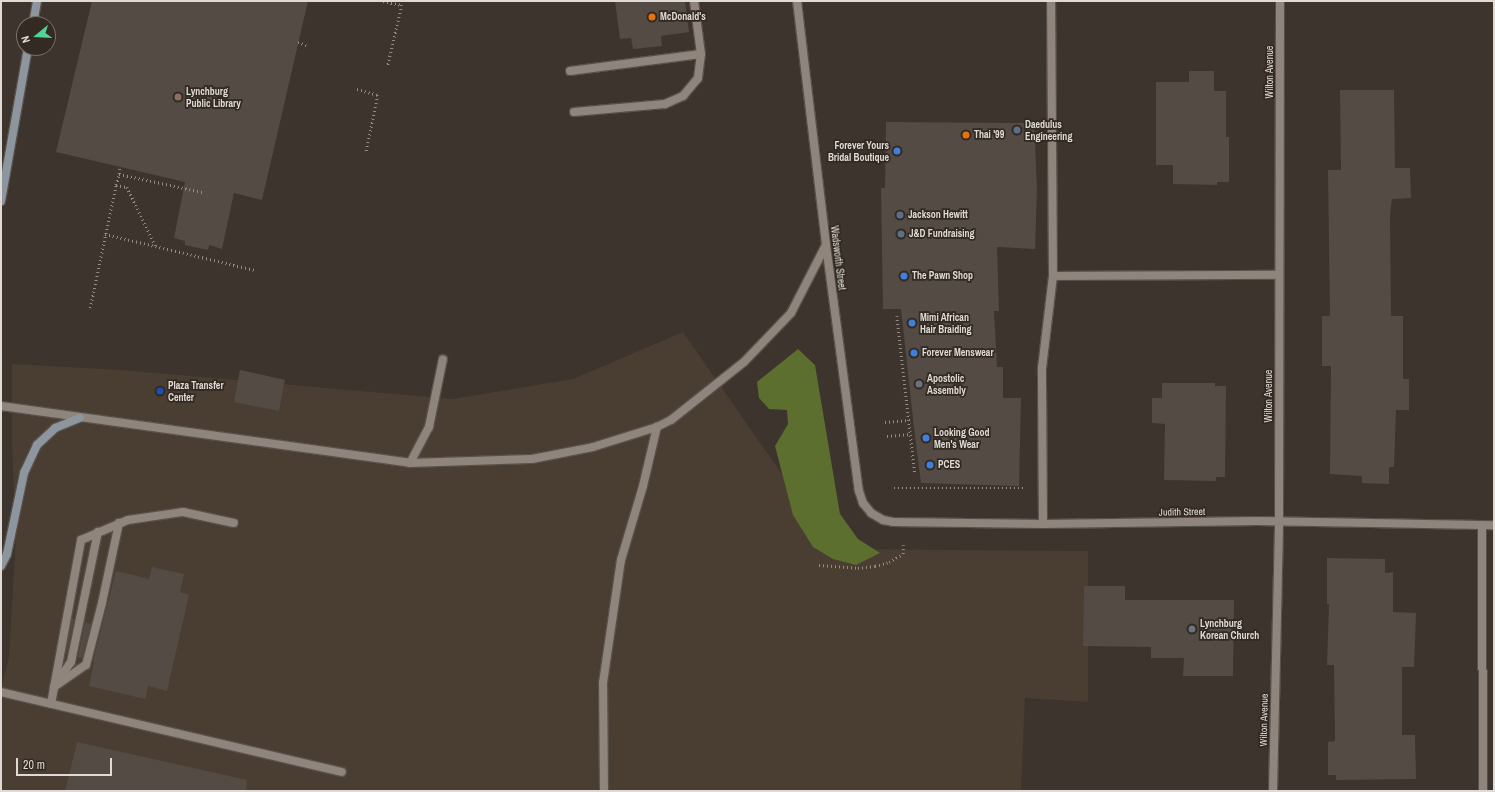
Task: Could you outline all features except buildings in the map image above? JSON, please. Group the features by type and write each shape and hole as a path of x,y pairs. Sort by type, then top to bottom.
{"main road":[{"path":"34,16 37,1"},
{"path":"1,201 27,56"},
{"path":"1,566 7,554 24,472 37,445 55,428 80,418"}],"street":[{"path":"574,112 665,104 683,96 698,78 701,54 694,1"},
{"name":"Wadsworth Street","path":"797,1 826,245 859,491 863,503 871,513"},
{"path":"1042,524 1042,368 1053,276 1051,1"},
{"name":"Wilton Avenue","path":"1273,791 1279,522 1280,1"},
{"path":"570,71 701,54"},
{"path":"1,406 410,463 532,459 593,447 657,427 671,420 694,404 744,362 791,313 826,245"},
{"path":"1053,276 1279,275"},
{"path":"410,463 429,427 443,359"},
{"path":"604,791 602,683 621,560 643,486 657,427"},
{"path":"51,704 82,540 128,520 183,512 234,523"},
{"name":"Judith Street","path":"871,513 883,520 893,522 1042,524 1279,522 1494,525"},
{"path":"54,687 86,665 102,604 119,523"},
{"path":"1482,524 1483,791"},
{"path":"54,687 72,662 98,532"},
{"path":"1,692 342,772"}],"path":[{"path":"383,1 402,5 388,65"},
{"path":"298,42 306,45"},
{"path":"357,88 378,94 366,153"},
{"path":"90,308 120,166"},
{"path":"119,174 202,192"},
{"path":"116,185 126,188 156,246"},
{"path":"105,234 255,270"},
{"path":"897,316 915,473"},
{"path":"885,422 909,420"},
{"path":"888,436 910,434"},
{"path":"894,488 1022,488"},
{"path":"819,565 858,568 875,566 889,562 903,554 904,545"}],"shaded area":[{"path":"683,332 834,549 1088,551 1088,702 1025,698 1021,791 1,791 1,690 9,656 16,535 12,448 12,364 122,370 452,399 573,379"}],"green space":[{"path":"798,349 815,365 840,514 858,539 880,553 856,565 833,559 813,547 793,515 775,446 788,424 787,410 769,409 759,398 757,382"}],"place":[{"name":"McDonald's","path":"652,17"},
{"name":"Lynchburg Public Library","path":"178,97"},
{"name":"Daedulus Engineering","path":"1017,130"},
{"name":"Thai '99","path":"966,135"},
{"name":"Forever Yours Bridal Boutique","path":"897,151"},
{"name":"Jackson Hewitt","path":"900,215"},
{"name":"J&D Fundraising","path":"901,234"},
{"name":"The Pawn Shop","path":"904,276"},
{"name":"Mimi African Hair Braiding","path":"912,323"},
{"name":"Forever Menswear","path":"914,353"},
{"name":"Apostolic Assembly","path":"919,384"},
{"name":"Plaza Transfer Center","path":"160,391"},
{"name":"Looking Good Men's Wear","path":"926,438"},
{"name":"PCES","path":"930,465"},
{"name":"Lynchburg Korean Church","path":"1192,629"}]}
